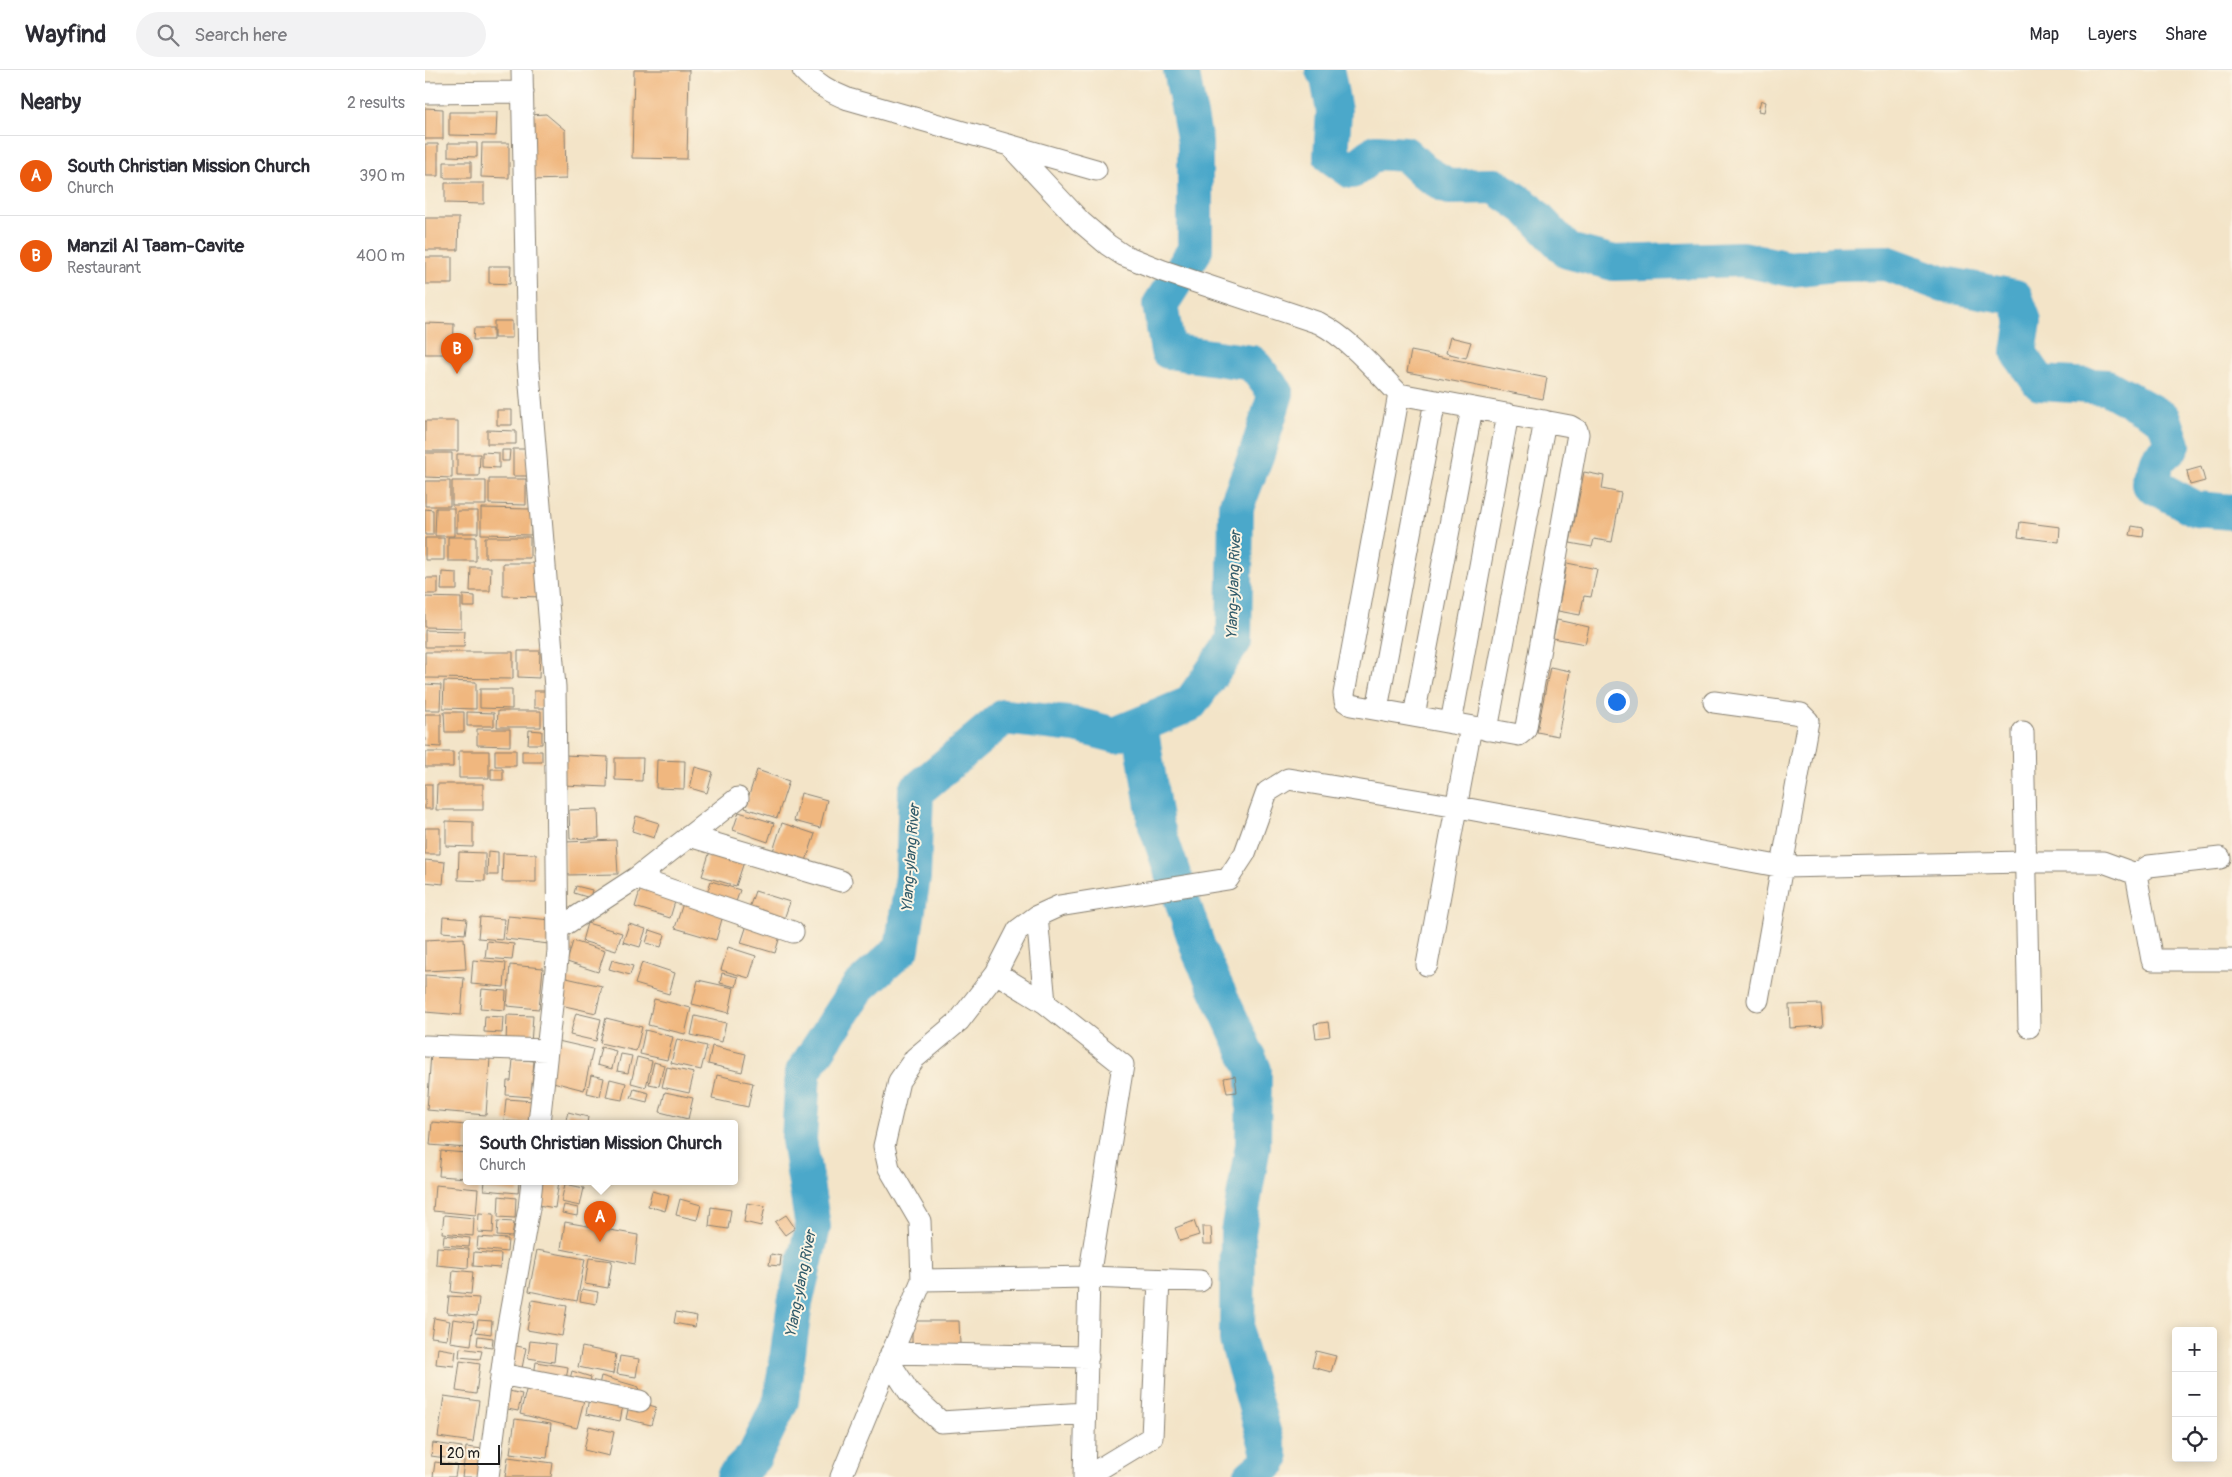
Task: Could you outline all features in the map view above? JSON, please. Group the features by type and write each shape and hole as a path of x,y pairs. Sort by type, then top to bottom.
{"street":[{"path":"522,70 528,362 555,687 558,951 539,1120"},
{"path":"803,70 812,80 827,90 848,99 1096,170"},
{"path":"425,93 523,92"},
{"path":"1009,146 1095,234 1123,254 1163,271 1303,316 1335,331 1399,394 1574,427 1577,430 1579,438 1526,727 1519,735 1351,705 1345,701 1344,698 1399,394"},
{"path":"1377,709 1435,401"},
{"path":"1414,716 1472,408"},
{"path":"1427,965 1458,807 1470,726 1508,414"},
{"path":"1470,726 1545,422"},
{"path":"1715,702 1801,714 1808,721 1758,1000"},
{"path":"2023,732 2029,1027"},
{"path":"841,1477 922,1280 920,1221 889,1168 884,1146 899,1082 915,1058 959,1022 996,973 1018,930 1037,916 1059,906 1228,879 1245,854 1267,792 1288,779 1458,807 1783,868 2103,862 2136,874"},
{"path":"558,929 637,878 738,798"},
{"path":"689,836 841,881"},
{"path":"2136,874 2149,866 2220,858"},
{"path":"2136,874 2152,960 2232,960"},
{"path":"637,878 793,932"},
{"path":"1037,916 1045,1003"},
{"path":"996,973 1045,1003 1123,1065 1089,1277 1085,1477"},
{"path":"425,1046 547,1050"},
{"path":"487,1477 501,1374 532,1185"},
{"path":"922,1280 1089,1277 1200,1281"},
{"path":"1085,1477 1152,1437 1159,1280"},
{"path":"890,1356 1088,1357"},
{"path":"890,1356 909,1392 941,1422 1085,1413"},
{"path":"501,1374 640,1401"}],"building":[{"path":"634,70 689,70 687,159 632,158"},
{"path":"1761,100 1766,102 1764,112 1758,111"},
{"path":"425,108 443,109 443,139 425,139"},
{"path":"449,112 497,112 496,136 449,135"},
{"path":"546,114 565,130 566,179 530,180 528,115"},
{"path":"448,143 477,143 477,157 448,156"},
{"path":"482,143 509,143 509,178 481,177"},
{"path":"425,144 438,144 438,176 425,176"},
{"path":"444,162 471,162 471,178 444,178"},
{"path":"445,183 484,183 484,204 445,203"},
{"path":"425,218 459,218 458,250 425,250"},
{"path":"425,257 452,257 452,284 425,284"},
{"path":"489,266 511,266 510,284 489,283"},
{"path":"494,321 512,321 512,338 494,338"},
{"path":"425,323 454,324 453,354 425,354"},
{"path":"474,328 493,328 493,340 473,340"},
{"path":"1450,337 1471,342 1466,358 1446,353"},
{"path":"1411,351 1547,378 1543,399 1407,372"},
{"path":"497,410 512,410 512,425 497,425"},
{"path":"425,421 458,421 458,451 425,451"},
{"path":"487,430 516,431 516,444 487,444"},
{"path":"513,449 527,449 527,476 513,476"},
{"path":"502,450 510,450 509,461 502,461"},
{"path":"482,452 499,453 499,468 482,467"},
{"path":"425,453 452,453 452,478 425,477"},
{"path":"457,454 480,454 479,476 457,476"},
{"path":"2201,467 2205,481 2190,485 2187,471"},
{"path":"1584,472 1604,476 1602,489 1621,493 1612,542 1594,539 1592,547 1570,543"},
{"path":"489,479 526,479 526,505 489,504"},
{"path":"425,481 450,481 450,506 425,506"},
{"path":"452,481 486,481 486,505 452,505"},
{"path":"436,508 454,508 454,536 435,536"},
{"path":"481,508 531,509 531,535 481,534"},
{"path":"425,509 433,510 433,535 425,535"},
{"path":"457,511 478,511 478,533 457,533"},
{"path":"2020,522 2060,527 2059,542 2018,537"},
{"path":"2132,526 2144,528 2143,537 2130,535"},
{"path":"448,537 476,537 476,561 448,561"},
{"path":"485,537 530,537 530,558 485,558"},
{"path":"425,538 444,538 444,560 425,560"},
{"path":"503,563 544,563 544,597 503,596"},
{"path":"1567,563 1597,569 1591,597 1584,596 1580,615 1558,611"},
{"path":"471,567 491,567 490,591 470,591"},
{"path":"442,572 457,573 457,590 441,590"},
{"path":"425,578 438,578 438,594 425,594"},
{"path":"463,595 475,596 475,607 463,607"},
{"path":"425,597 461,598 461,628 425,627"},
{"path":"1557,620 1589,627 1585,644 1553,638"},
{"path":"425,630 465,631 464,647 425,647"},
{"path":"518,651 540,651 539,678 518,677"},
{"path":"425,652 513,652 513,679 425,678"},
{"path":"1550,667 1570,671 1558,736 1537,732"},
{"path":"444,681 476,682 476,709 443,708"},
{"path":"425,684 441,685 440,710 425,710"},
{"path":"480,689 512,689 512,709 480,708"},
{"path":"534,691 546,691 546,708 534,708"},
{"path":"498,711 541,711 541,727 497,727"},
{"path":"444,712 464,712 464,732 445,732"},
{"path":"467,712 494,713 494,726 467,726"},
{"path":"425,714 441,714 441,747 425,746"},
{"path":"477,729 510,729 510,746 477,745"},
{"path":"529,730 542,731 542,744 528,744"},
{"path":"495,750 516,750 516,766 495,766"},
{"path":"459,751 489,751 489,778 459,778"},
{"path":"522,751 542,751 542,762 522,762"},
{"path":"425,752 453,752 453,767 425,767"},
{"path":"564,755 608,757 607,787 563,785"},
{"path":"615,758 643,758 642,781 615,780"},
{"path":"657,760 685,761 684,789 656,788"},
{"path":"695,767 713,772 707,793 690,788"},
{"path":"491,769 503,769 503,780 491,780"},
{"path":"757,770 789,781 777,818 745,808"},
{"path":"425,784 432,784 432,809 425,809"},
{"path":"437,784 483,784 483,810 436,810"},
{"path":"801,793 827,800 820,828 794,821"},
{"path":"598,809 599,838 570,839 569,810"},
{"path":"739,812 774,823 768,842 733,830"},
{"path":"636,816 659,823 654,838 632,831"},
{"path":"446,821 473,822 473,847 446,846"},
{"path":"782,823 815,834 806,861 773,851"},
{"path":"425,828 440,828 440,854 425,854"},
{"path":"616,840 618,874 566,875 565,842"},
{"path":"711,848 745,859 736,886 702,876"},
{"path":"488,851 498,852 498,875 487,875"},
{"path":"459,852 485,853 485,881 458,880"},
{"path":"503,853 536,854 536,882 502,882"},
{"path":"425,860 445,862 443,884 425,882"},
{"path":"711,881 740,890 735,905 706,896"},
{"path":"642,884 677,895 670,918 635,907"},
{"path":"576,886 592,890 590,898 574,893"},
{"path":"755,891 790,902 783,922 748,911"},
{"path":"684,900 724,912 716,940 675,928"},
{"path":"508,916 551,920 549,944 505,939"},
{"path":"443,917 467,919 465,934 442,932"},
{"path":"480,917 504,919 502,940 478,938"},
{"path":"587,923 622,933 616,951 582,941"},
{"path":"629,924 646,929 640,947 623,942"},
{"path":"747,925 780,936 775,953 741,943"},
{"path":"650,930 665,935 661,947 646,943"},
{"path":"464,938 466,969 425,971 425,940"},
{"path":"487,941 514,944 512,960 485,958"},
{"path":"573,941 605,951 598,972 567,962"},
{"path":"728,947 756,956 749,978 721,970"},
{"path":"473,960 506,963 504,987 471,984"},
{"path":"612,960 633,966 630,975 609,969"},
{"path":"642,962 675,973 669,994 635,984"},
{"path":"510,965 543,968 539,1009 507,1006"},
{"path":"722,973 738,977 736,987 720,983"},
{"path":"425,975 464,978 461,1015 425,1012"},
{"path":"562,977 602,986 596,1013 556,1004"},
{"path":"698,980 734,988 729,1013 692,1004"},
{"path":"482,989 506,991 505,1010 480,1008"},
{"path":"654,999 691,1008 685,1034 648,1025"},
{"path":"1821,1004 1823,1026 1790,1028 1789,1005"},
{"path":"576,1013 601,1019 596,1041 570,1035"},
{"path":"507,1015 533,1016 531,1044 506,1043"},
{"path":"485,1016 503,1017 502,1033 484,1032"},
{"path":"695,1016 726,1023 722,1042 691,1035"},
{"path":"606,1018 642,1027 636,1051 600,1043"},
{"path":"1328,1022 1330,1036 1316,1038 1314,1024"},
{"path":"645,1030 673,1037 667,1060 640,1054"},
{"path":"677,1039 707,1046 701,1070 671,1063"},
{"path":"558,1041 593,1049 584,1090 549,1081"},
{"path":"712,1046 746,1054 742,1072 708,1064"},
{"path":"601,1047 616,1051 612,1069 597,1065"},
{"path":"431,1053 490,1058 486,1115 427,1110"},
{"path":"621,1054 632,1056 628,1073 617,1071"},
{"path":"637,1057 652,1061 646,1087 631,1083"},
{"path":"513,1059 534,1061 531,1097 506,1095 507,1081 511,1081"},
{"path":"654,1062 664,1065 659,1086 649,1084"},
{"path":"667,1067 694,1073 689,1093 662,1087"},
{"path":"591,1075 604,1078 600,1096 587,1093"},
{"path":"717,1075 753,1083 748,1107 712,1099"},
{"path":"1235,1076 1237,1092 1227,1093 1224,1078"},
{"path":"610,1079 626,1083 622,1100 606,1097"},
{"path":"634,1089 649,1093 647,1102 631,1098"},
{"path":"665,1092 693,1098 688,1119 660,1112"},
{"path":"506,1099 534,1101 532,1120 504,1120"},
{"path":"568,1112 588,1117 588,1120 566,1120"},
{"path":"432,1122 463,1125 463,1148 430,1145"},
{"path":"441,1151 463,1153 463,1178 439,1176"},
{"path":"435,1185 478,1189 476,1215 433,1211"},
{"path":"485,1185 519,1185 518,1193 484,1190"},
{"path":"542,1185 558,1185 555,1208 538,1205"},
{"path":"565,1185 584,1188 580,1206 561,1202"},
{"path":"652,1191 669,1196 665,1211 648,1206"},
{"path":"499,1196 516,1198 515,1218 498,1217"},
{"path":"680,1199 701,1205 697,1220 676,1215"},
{"path":"747,1203 765,1206 761,1226 744,1222"},
{"path":"564,1205 578,1208 577,1216 562,1213"},
{"path":"711,1207 731,1210 728,1229 709,1226"},
{"path":"479,1213 494,1214 493,1233 478,1232"},
{"path":"444,1215 474,1218 473,1236 442,1233"},
{"path":"786,1215 795,1228 785,1235 775,1222"},
{"path":"498,1221 514,1222 512,1237 497,1236"},
{"path":"1194,1221 1199,1235 1180,1241 1175,1228"},
{"path":"565,1222 638,1235 635,1264 561,1249"},
{"path":"1202,1227 1211,1227 1212,1244 1203,1244"},
{"path":"444,1235 470,1238 469,1247 443,1245"},
{"path":"478,1237 508,1239 507,1252 477,1249"},
{"path":"437,1247 469,1249 468,1268 436,1265"},
{"path":"537,1250 585,1259 577,1301 529,1291"},
{"path":"474,1252 501,1254 500,1268 473,1266"},
{"path":"771,1254 781,1256 780,1266 769,1265"},
{"path":"589,1258 612,1261 608,1288 585,1284"},
{"path":"453,1270 473,1272 471,1294 451,1292"},
{"path":"582,1289 598,1292 596,1304 580,1301"},
{"path":"449,1296 479,1298 477,1316 447,1313"},
{"path":"532,1300 567,1306 562,1336 527,1330"},
{"path":"676,1312 697,1316 695,1327 674,1323"},
{"path":"434,1318 450,1321 447,1339 431,1337"},
{"path":"453,1319 474,1322 471,1345 450,1342"},
{"path":"478,1320 492,1321 491,1334 476,1332"},
{"path":"912,1321 959,1321 960,1344 912,1344"},
{"path":"478,1336 493,1338 492,1347 477,1345"},
{"path":"530,1341 556,1344 554,1362 528,1358"},
{"path":"512,1345 526,1348 522,1368 509,1367"},
{"path":"582,1347 616,1354 613,1374 578,1367"},
{"path":"438,1348 456,1351 454,1366 436,1364"},
{"path":"460,1348 482,1351 480,1359 459,1357"},
{"path":"1316,1351 1336,1356 1331,1372 1312,1367"},
{"path":"620,1356 639,1359 636,1377 617,1374"},
{"path":"460,1361 480,1364 476,1394 456,1391"},
{"path":"536,1362 568,1367 566,1380 534,1375"},
{"path":"572,1371 591,1377 589,1388 569,1383"},
{"path":"601,1376 639,1387 636,1395 599,1385"},
{"path":"528,1383 585,1396 577,1428 520,1414"},
{"path":"501,1389 522,1394 518,1411 497,1407"},
{"path":"590,1393 624,1400 620,1421 586,1414"},
{"path":"444,1396 479,1401 473,1442 438,1437"},
{"path":"630,1400 656,1407 651,1425 626,1419"},
{"path":"515,1419 551,1424 547,1458 510,1453"},
{"path":"589,1426 614,1432 609,1456 584,1450"},
{"path":"433,1443 462,1447 460,1460 431,1456"},
{"path":"466,1447 483,1449 479,1477 462,1477"},
{"path":"508,1457 553,1463 551,1477 505,1477"},
{"path":"435,1462 457,1465 455,1477 433,1477"}],"waterway":[{"name":"Ylang-ylang River","path":"734,1477 754,1457 781,1401 795,1303 813,1227 799,1140 803,1072 858,988 902,948 913,877 916,791 1004,717 1076,725 1115,735 1190,704 1234,641 1236,507 1257,453 1276,393 1252,363 1168,351 1160,305 1195,250 1195,142 1181,70"},
{"path":"1323,70 1327,73 1334,111 1331,156 1352,171 1376,152 1405,154 1424,172 1449,187 1495,186 1528,209 1568,251 1614,263 1743,259 1790,269 1834,264 1886,263 1943,284 2015,297 2024,321 2019,353 2040,383 2107,387 2164,419 2173,445 2157,460 2150,484 2196,509 2232,512"},
{"path":"1140,725 1156,825 1200,953 1254,1070 1253,1145 1238,1232 1237,1340 1271,1460 1251,1477"}],"place":[{"name":"Manzil Al Taam-Cavite","path":"457,374"},
{"name":"South Christian Mission Church","path":"600,1242"}]}
